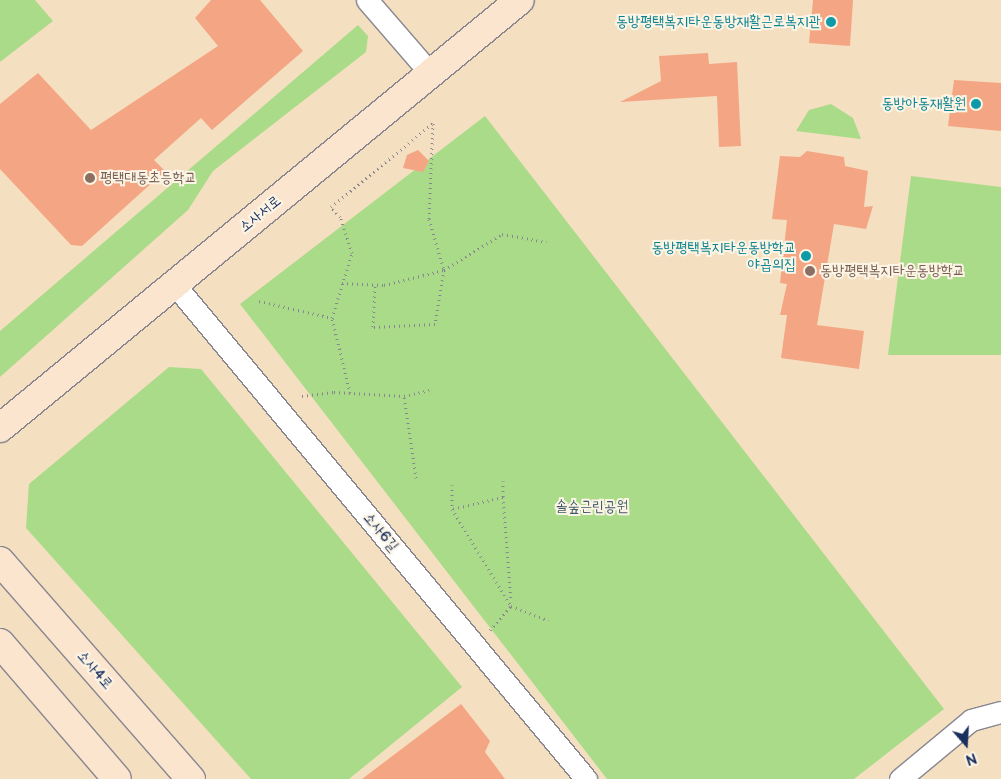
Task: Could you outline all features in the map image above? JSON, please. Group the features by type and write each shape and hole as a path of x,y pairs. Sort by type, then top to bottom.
{"street":[{"path":"367,0 431,74"},
{"name":"소사서로","path":"0,428 520,0"},
{"name":"소사6길","path":"175,285 586,779"},
{"name":"소사4로","path":"0,561 191,779"},
{"path":"0,643 117,779"},
{"path":"900,779 971,720 1001,712"}],"path":[{"path":"350,393 332,318 352,254 340,217 331,207 433,123 428,219 444,270 435,324 373,327 375,285"},
{"path":"342,283 375,285 444,270 502,234 546,242"},
{"path":"259,301 332,318"},
{"path":"302,396 350,393 404,396 429,390"},
{"path":"404,396 416,478"},
{"path":"484,638 511,606 503,481"},
{"path":"452,485 452,509 511,606 548,620"},
{"path":"452,509 503,497"}],"green space":[{"path":"0,0 35,0 53,21 0,62"},
{"path":"358,25 368,36 366,52 213,171 188,210 0,377 0,331"},
{"path":"831,104 853,118 861,139 796,131 809,110"},
{"name":"솔숲근린공원","path":"485,116 944,709 854,779 607,779 240,304"},
{"path":"911,176 1001,187 1001,355 888,355"},
{"path":"169,367 201,369 462,687 349,779 251,779 26,528 29,484"}],"building":[{"path":"211,0 260,0 303,51 212,130 201,118 154,160 165,171 82,246 71,245 0,169 0,104 38,73 91,130 218,46 195,18"},
{"name":"동방평택복지타운동방재활근로복지관","path":"813,0 853,0 850,46 809,43"},
{"path":"708,53 709,64 737,62 741,146 719,147 717,96 620,102 661,81 659,56"},
{"name":"동방아동재활원","path":"954,80 1001,83 1001,131 948,126"},
{"path":"418,150 429,161 423,172 403,168 407,155"},
{"name":"동방평택복지타운동방학교 야곱의집","path":"807,151 844,157 845,166 868,171 864,207 873,206 866,229 834,224 817,325 864,331 859,369 781,358 787,315 780,315 787,284 780,283 787,220 772,219 780,156 800,157"},
{"path":"461,704 490,741 485,752 505,779 362,779"}],"place":[{"name":"동방평택복지타운동방재활근로복지관","path":"831,22"},
{"name":"동방아동재활원","path":"976,104"},
{"name":"평택대동초등학교","path":"90,178"},
{"name":"동방평택복지타운동방학교 야곱의집","path":"806,256"},
{"name":"동방평택복지타운동방학교","path":"810,271"}]}
